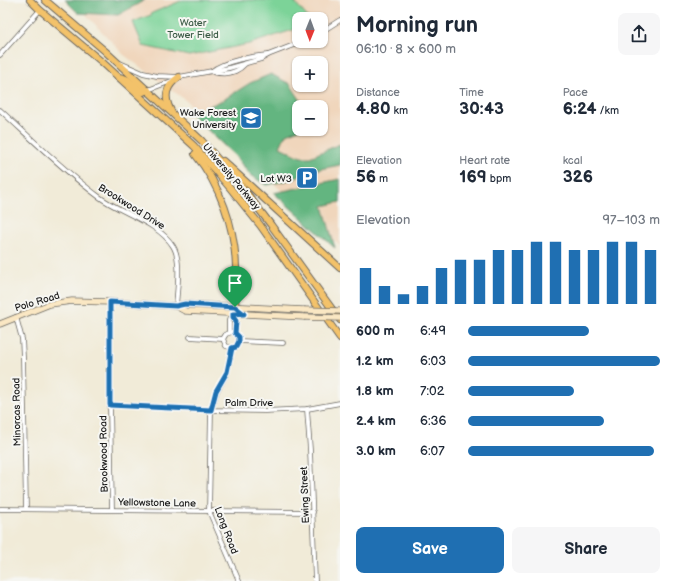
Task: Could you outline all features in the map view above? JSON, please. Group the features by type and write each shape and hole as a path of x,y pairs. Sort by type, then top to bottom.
{"main road":[{"name":"University Parkway","path":"30,0 194,146 260,225 340,338"},
{"name":"University Parkway","path":"45,0 148,90 202,141 242,187 340,319"},
{"path":"118,77 124,77 140,91 143,92 148,90"},
{"path":"171,112 167,99 167,92 171,83 180,77"},
{"path":"176,131 206,168 216,186 225,208 230,224 235,253 235,307 244,314"},
{"path":"202,141 340,268"},
{"name":"Polo Road","path":"0,324 50,304 81,300 176,306 185,304 340,311"},
{"name":"Polo Road","path":"176,306 185,311 233,315 244,314 340,319"}],"street":[{"path":"0,55 40,10"},
{"path":"328,28 340,20"},
{"path":"114,60 143,73 157,76 180,77 245,64 292,46"},
{"path":"211,72 226,64 268,55"},
{"path":"148,90 180,77"},
{"name":"Brookwood Drive","path":"0,110 62,166 107,203 150,226 162,233 167,238 173,246 177,257 176,306"},
{"name":"Brookwood Road","path":"110,302 112,509"},
{"path":"223,339 229,332 229,320 233,315 236,321 235,333"},
{"name":"Minorcas Road","path":"16,317 22,339 24,357 26,508"},
{"path":"223,339 226,346 232,348 236,347 239,337 235,333 229,332"},
{"path":"190,337 223,339"},
{"path":"239,341 283,343"},
{"name":"Long Road","path":"232,348 227,372 216,391 211,410 209,511 239,581"},
{"name":"Palm Drive","path":"110,405 265,411 307,409 340,403"},
{"name":"Ewing Street","path":"307,409 313,512 315,581"},
{"name":"Yellowstone Lane","path":"0,509 26,508 313,512"}],"shaded area":[{"name":"Wake Forest University","path":"72,0 340,0 340,246 184,99 124,55"}],"green space":[{"path":"65,0 145,0 118,15 78,13"},
{"name":"Water Tower Field","path":"183,0 293,0 303,12 292,12 292,30 249,44 189,56 143,46 133,22 151,15 152,13"},
{"path":"271,74 290,84 292,92 295,92 300,100 292,100 292,132 286,134 280,147 301,157 310,157 340,144 340,165 305,172 295,179 266,185 250,175 235,156 191,114 223,100 250,83"},
{"path":"340,179 340,202 323,206 335,248 274,193"}],"place":[{"name":"Wake Forest University","path":"251,118"},
{"name":"Lot W3","path":"307,178"}],"route":[{"path":"110,302 176,306 185,304 235,307 244,314 233,314 236,321 235,333 238,335 239,341 236,347 232,348 227,372 216,391 211,410 110,405 110,302"}]}
